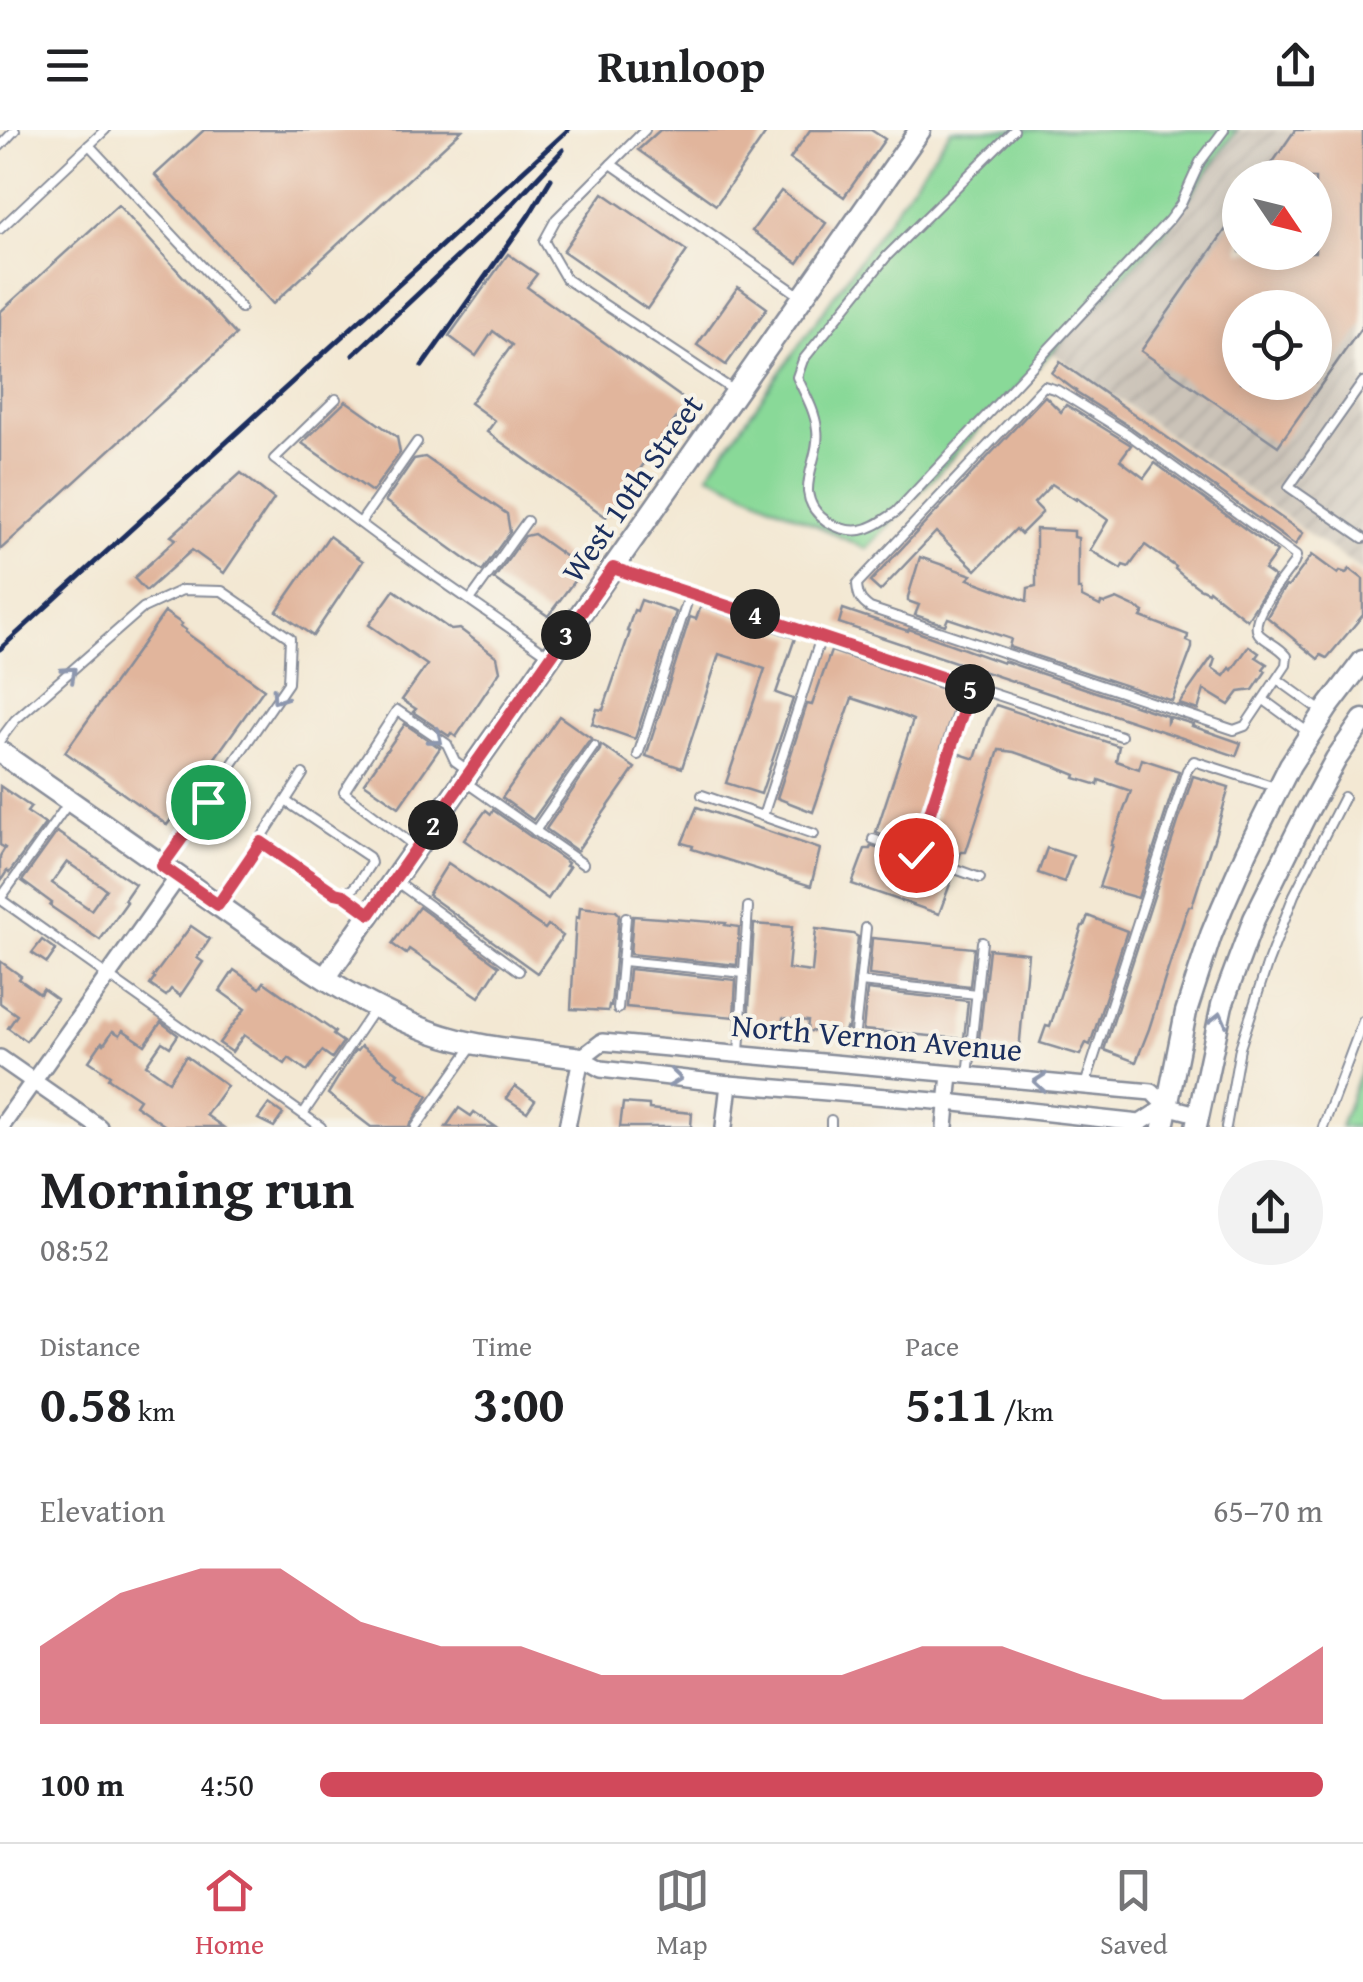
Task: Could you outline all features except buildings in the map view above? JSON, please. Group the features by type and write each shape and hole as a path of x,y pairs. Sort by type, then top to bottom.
{"street":[{"name":"West 10th Street","path":"325,978 920,130"},
{"path":"1164,1117 1186,1012 1210,935 1278,788 1310,734 1363,660"},
{"path":"1196,1121 1222,1005 1254,919 1336,759 1363,720"},
{"name":"North Vernon Avenue","path":"0,752 325,978 376,1007 433,1032 474,1044 581,1058 600,1069 1140,1123 1164,1117 1196,1121"},
{"path":"1,1127 108,975 170,871"},
{"name":"North Vernon Avenue","path":"581,1058 602,1042 1152,1092 1164,1117"},
{"path":"0,1058 99,1127"},
{"path":"568,1126 581,1058"},
{"path":"945,1127 950,1074"},
{"path":"724,1127 729,1084"}],"lane":[{"path":"0,146 15,130"},
{"path":"0,228 105,130"},
{"path":"645,130 556,219 544,241 566,279 736,392"},
{"path":"1014,130 887,256 804,360 797,378 815,416 818,434 808,495 819,516 830,524 847,530 876,525 896,512 930,478 1169,220 1181,204 1200,162 1224,130"},
{"path":"89,145 242,308"},
{"path":"611,164 802,298"},
{"path":"1363,382 1289,487 1363,538"},
{"path":"1044,386 1128,434 1296,556 1254,626 1257,633 1287,656 1286,665 1264,700 1245,726 1234,730 870,608 862,603 857,584 1044,386"},
{"path":"336,400 274,459 550,657"},
{"path":"360,523 417,442"},
{"path":"470,600 527,520"},
{"path":"613,568 1121,736"},
{"path":"0,740 15,720 142,608 182,590 222,592 290,638 288,683 170,871"},
{"path":"638,754 690,593"},
{"path":"763,816 821,636"},
{"path":"1278,679 1324,713"},
{"path":"916,855 971,687"},
{"path":"1264,700 1310,734"},
{"path":"417,848 344,792 398,710 447,744 467,776 583,864"},
{"path":"535,831 594,746"},
{"path":"1085,1086 1187,770 1194,761 1278,788"},
{"path":"218,905 304,774"},
{"path":"702,795 814,834"},
{"path":"1226,1127 1240,1048 1268,962 1294,895 1344,798"},
{"path":"70,801 0,899 321,1127"},
{"path":"287,802 369,857 371,863 352,891 344,895"},
{"path":"873,840 980,878"},
{"path":"261,842 370,914"},
{"path":"394,880 518,970"},
{"path":"738,1054 748,908"},
{"path":"618,1009 626,917"},
{"path":"855,1032 866,928"},
{"path":"968,1076 982,942"},
{"path":"624,961 744,974"},
{"path":"860,982 976,994"},
{"path":"303,1114 376,1007"},
{"path":"1323,1127 1363,1020"},
{"path":"416,1127 474,1044"}],"shaded area":[{"path":"1237,130 1363,130 1363,572 1051,352 1163,234"}],"green space":[{"path":"951,130 1237,130 1163,234 866,549 708,474"},
{"path":"1363,1064 1363,1127 1340,1127"}],"railway":[{"path":"0,649 568,130"},
{"path":"353,355 502,215 563,150"},
{"path":"422,366 551,179"}],"route":[{"path":"208,802 162,866 218,905 261,842 370,914 613,568 971,687 916,855"}]}
